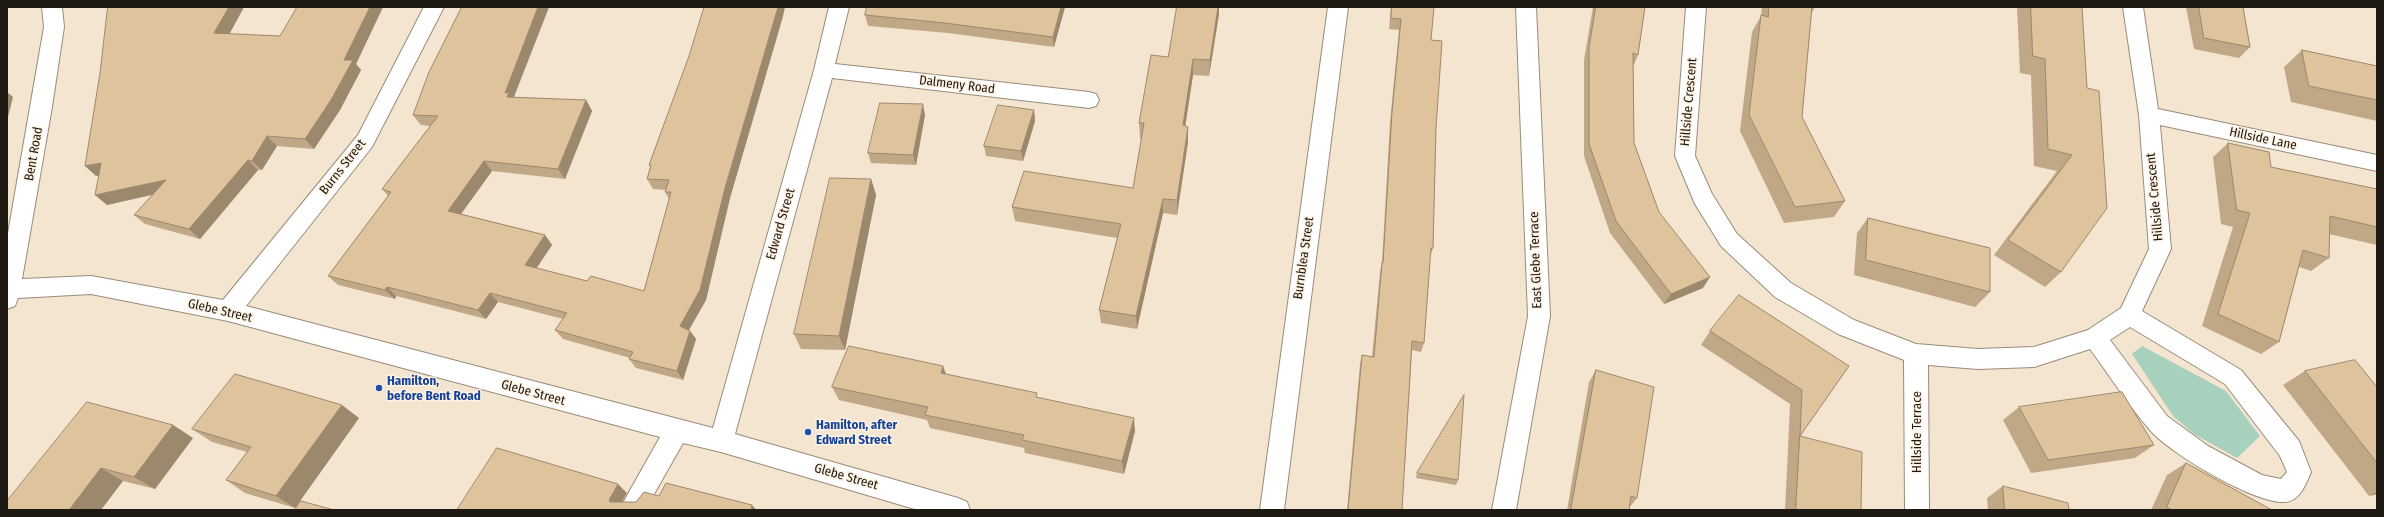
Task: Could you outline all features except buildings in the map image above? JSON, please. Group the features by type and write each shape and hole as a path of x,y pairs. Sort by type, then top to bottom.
{"street":[{"name":"Bent Road","path":"8,292 42,107 54,27 52,7"},
{"name":"Burns Street","path":"228,311 365,141 434,7"},
{"name":"Edward Street","path":"721,441 824,70 839,7"},
{"name":"Burnblea Street","path":"1272,510 1338,7"},
{"name":"East Glebe Terrace","path":"1504,510 1539,316 1526,7"},
{"name":"Hillside Crescent","path":"1696,7 1685,156 1703,198 1725,234 1783,290 1846,327 1916,354 1978,359 2034,357 2095,338 2129,315 2160,249 2149,115 2133,7"},
{"name":"Dalmeny Road","path":"824,70 1089,100"},
{"name":"Hillside Lane","path":"2149,115 2377,163"},
{"name":"Glebe Street","path":"8,292 91,285 228,311 677,431 721,441 958,510"},
{"path":"2095,338 2159,424 2199,454 2258,486 2285,492 2294,483 2299,472 2290,449 2233,376 2129,315"},
{"name":"Hillside Terrace","path":"1916,354 1917,510"},
{"path":"631,510 677,431"}],"green space":[{"path":"2142,346 2226,391 2260,436 2237,458 2194,434 2173,416 2132,354"}],"place":[{"name":"Hamilton, before Bent Road","path":"379,388"},
{"name":"Hamilton, after Edward Street","path":"808,432"}]}
